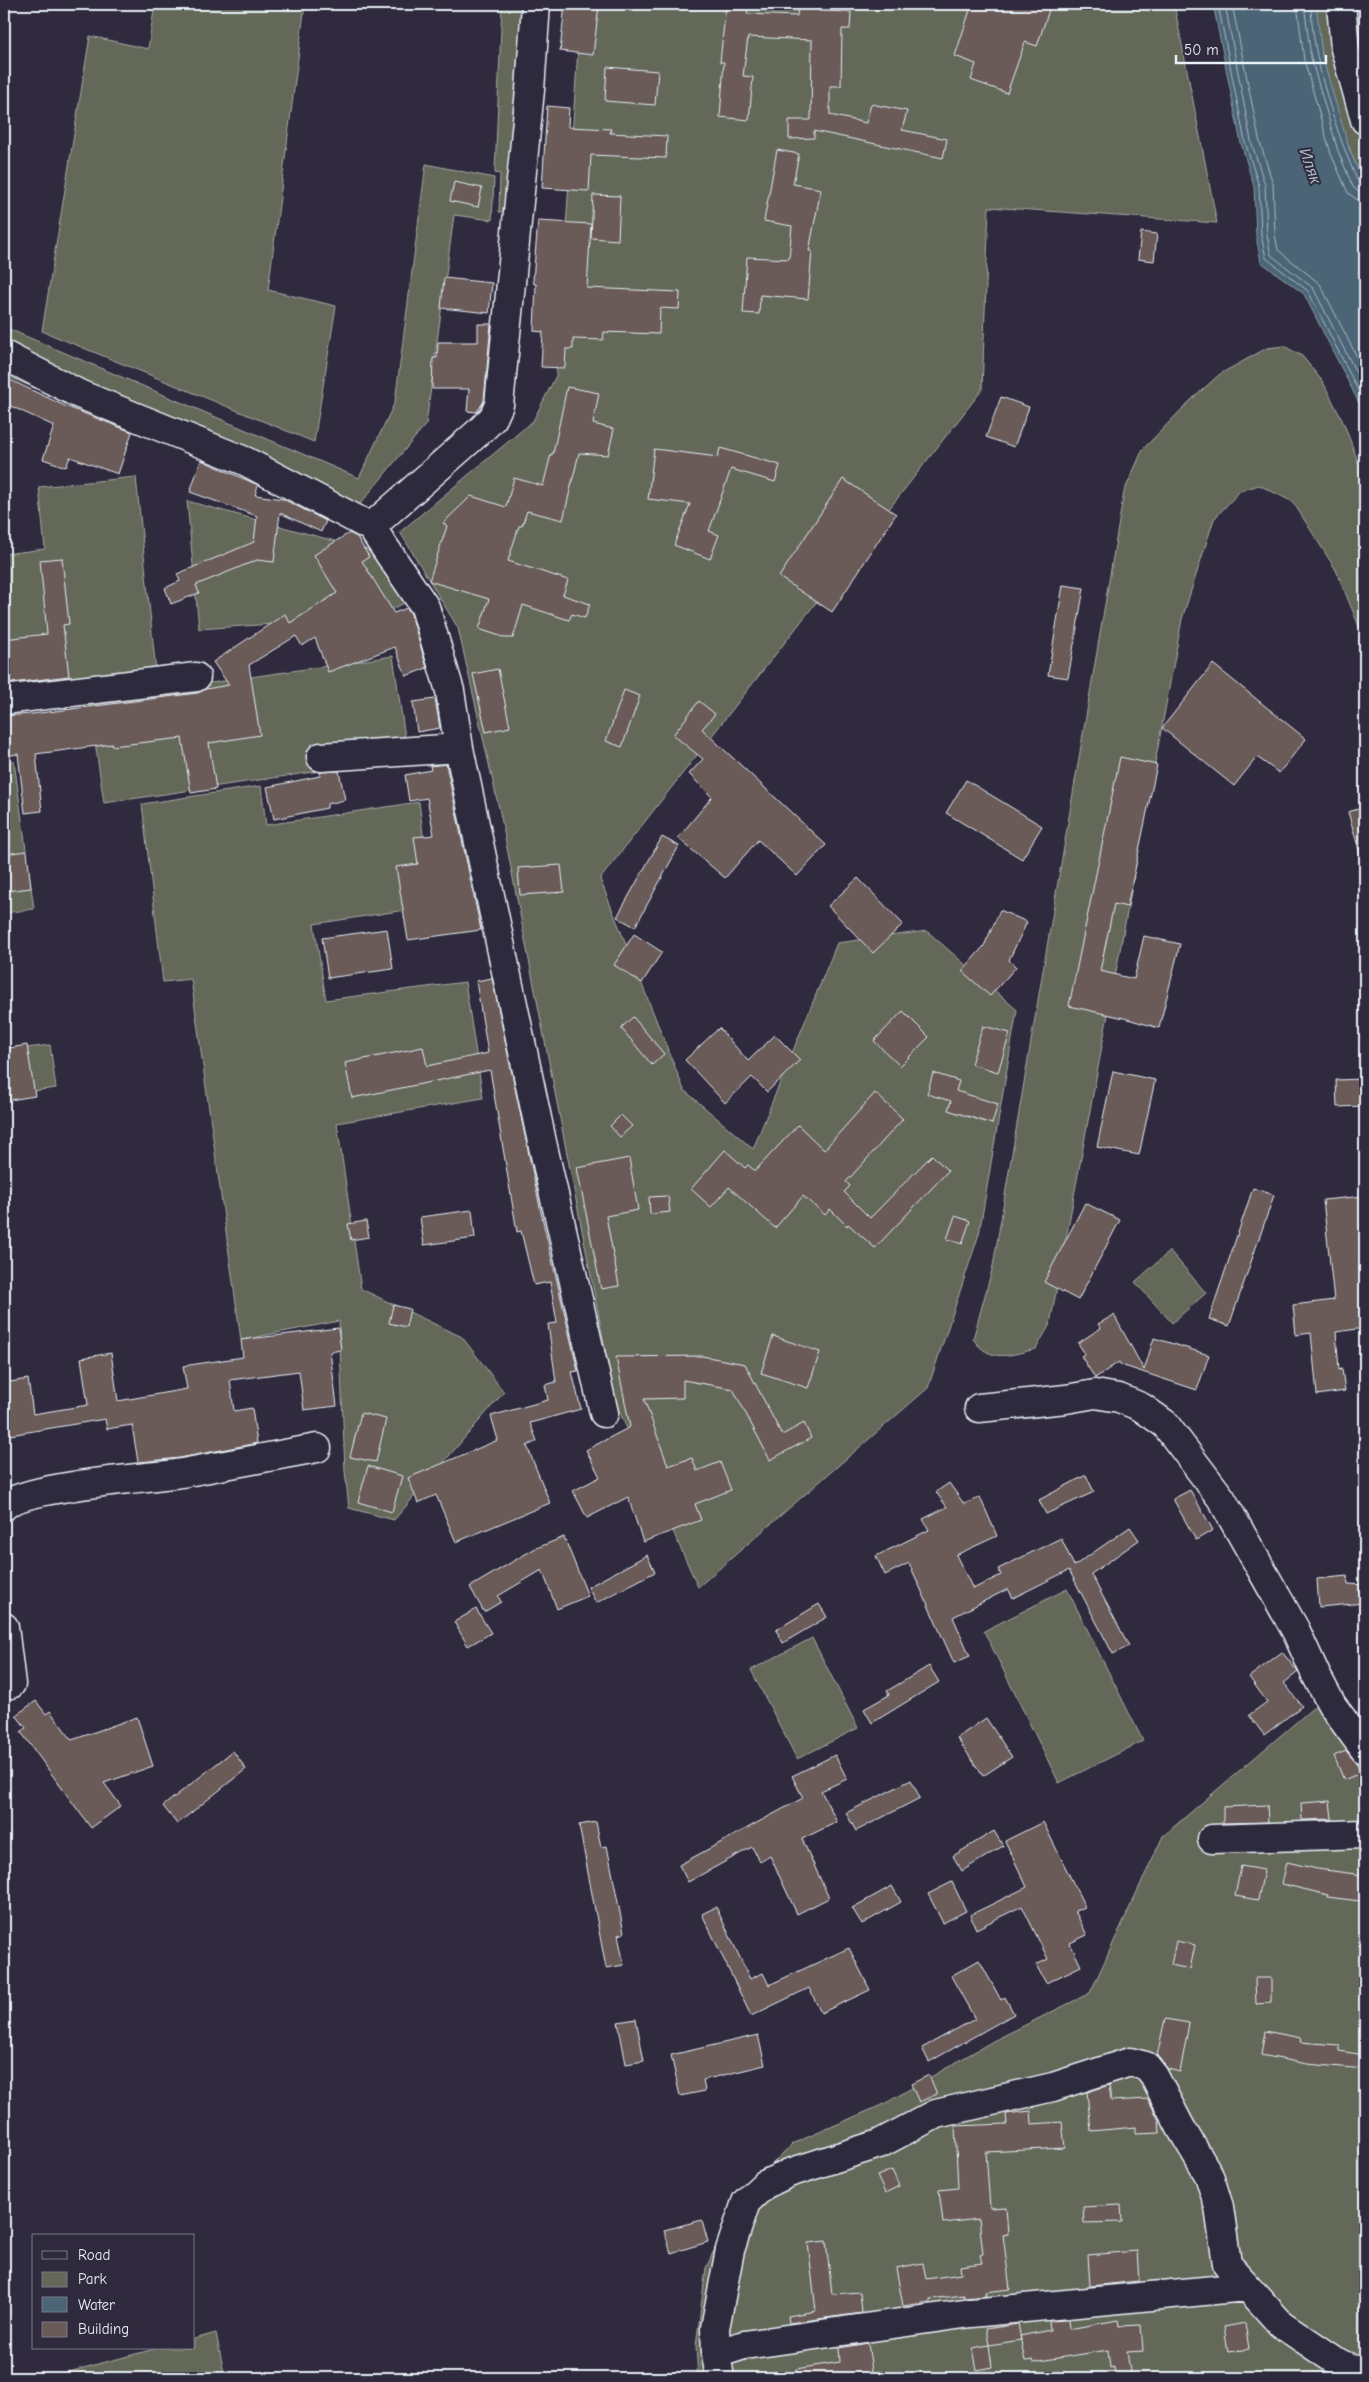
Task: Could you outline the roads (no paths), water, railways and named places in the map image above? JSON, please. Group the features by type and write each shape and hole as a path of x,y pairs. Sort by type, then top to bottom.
{"lane":[{"path":"371,527 482,429 492,418 499,405 530,90 536,4"},
{"path":"1341,4 1345,49 1365,120"},
{"path":"4,355 79,394 245,461 371,527 425,607 450,691 459,748 542,1142 604,1414"},
{"path":"4,700 196,677"},
{"path":"321,758 459,748"},
{"path":"979,1408 1095,1394 1119,1398 1141,1407 1164,1424 1221,1498 1296,1631 1332,1705 1365,1750"},
{"path":"4,1506 9,1501 44,1491 174,1474 317,1448"},
{"path":"4,1627 11,1684"},
{"path":"1212,1839 1365,1834"},
{"path":"1246,2287 971,2313 727,2357 715,2328 730,2250 746,2202 764,2184 789,2173 879,2144 936,2114 1053,2087 1130,2062 1146,2066 1154,2076 1181,2128 1209,2175 1219,2207 1226,2264 1281,2324 1339,2363 1365,2375"}],"water":[{"name":"Иляк","path":"1213,4 1316,4 1322,56 1349,148 1365,187 1365,415 1304,294 1261,262 1256,236 1254,187 1241,143"}]}
